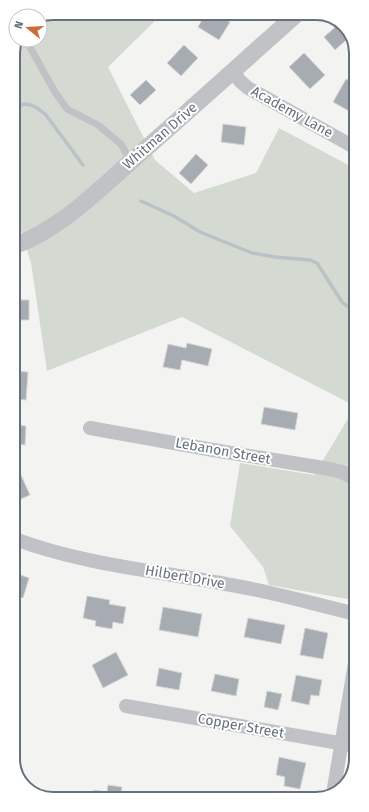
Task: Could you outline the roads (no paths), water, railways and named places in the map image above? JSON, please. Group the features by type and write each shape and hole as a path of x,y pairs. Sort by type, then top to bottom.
{"street":[{"name":"Whitman Drive","path":"20,244 32,239 72,213 233,72 283,20"},
{"name":"Academy Lane","path":"233,72 248,88 349,144"},
{"name":"Lebanon Street","path":"90,428 330,469 342,472 349,476"},
{"name":"Hilbert Drive","path":"20,541 38,548 79,559 231,585 349,612"},
{"path":"334,787 349,697"},
{"name":"Copper Street","path":"126,706 349,745"}],"lane":[{"path":"30,48 55,92 67,108 98,125 121,144 131,162"}],"waterway":[{"path":"20,105 32,105 44,113 83,165"},
{"path":"141,201 174,216 200,232 252,253 275,257 310,260 317,263 342,302 349,307"}]}
